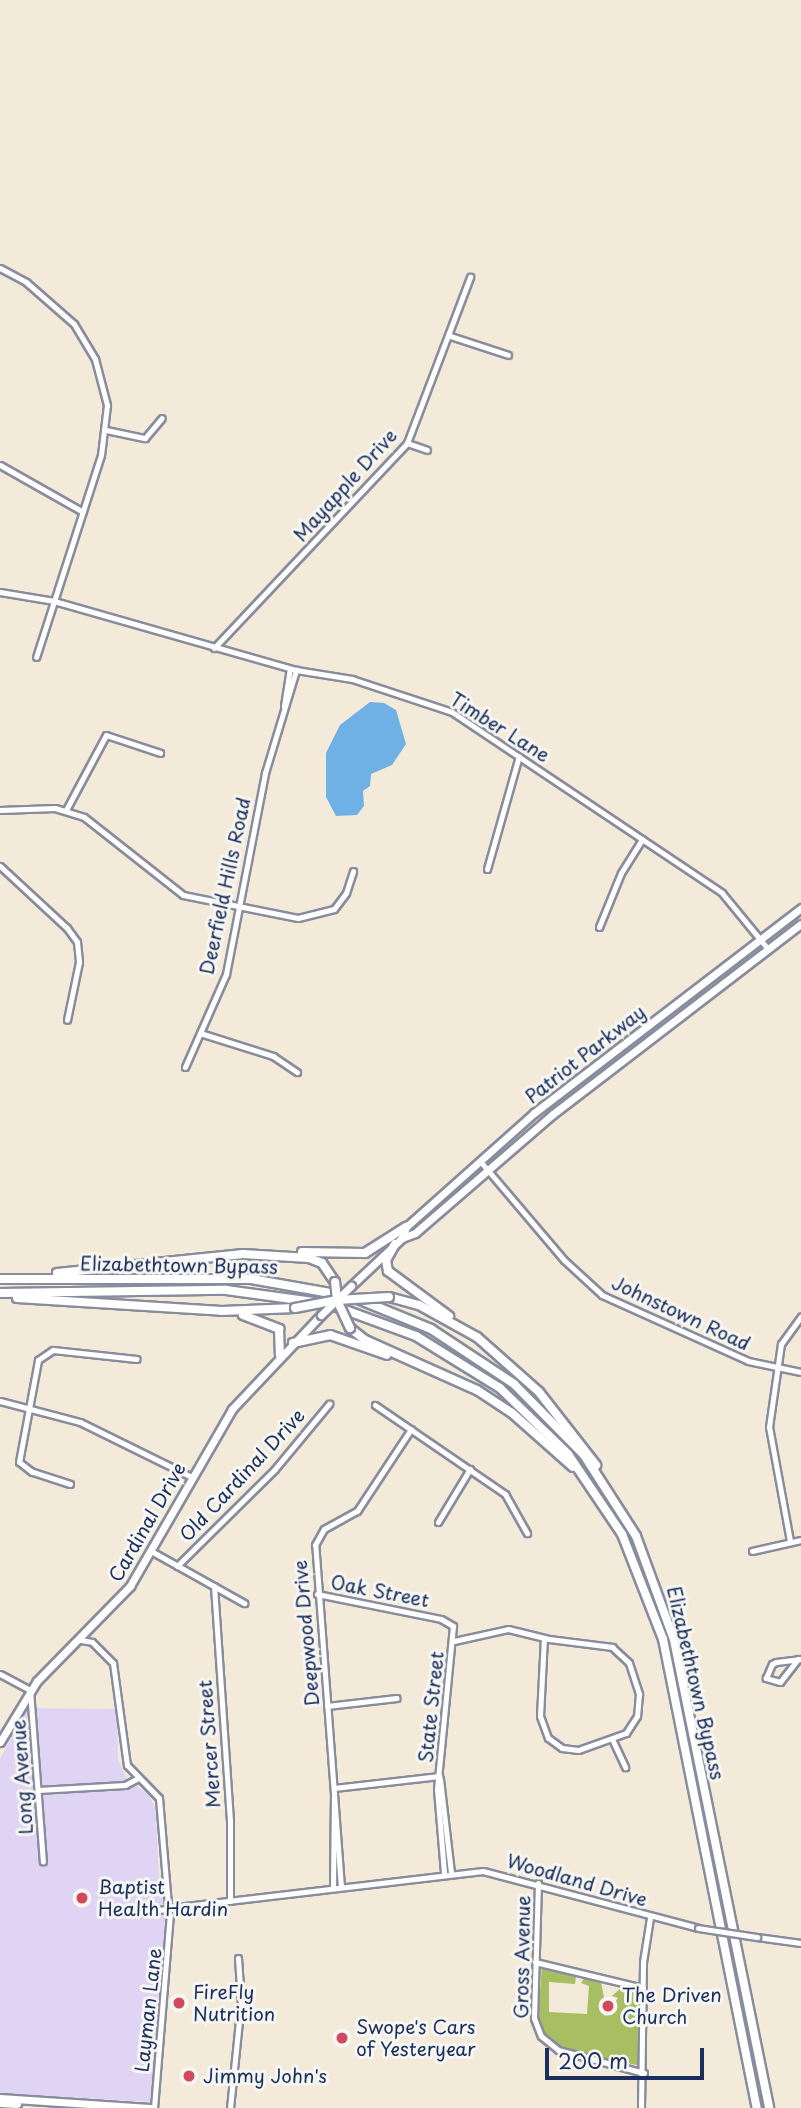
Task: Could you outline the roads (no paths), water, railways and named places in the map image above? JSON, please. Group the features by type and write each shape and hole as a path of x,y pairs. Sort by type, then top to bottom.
{"highway":[{"path":"0,1278 106,1270 196,1256 356,1255 375,1249 406,1227"},
{"path":"398,1241 386,1261 398,1282 477,1337 562,1417 591,1454 607,1486"},
{"path":"243,1254 309,1258 322,1263 335,1282 337,1300 350,1328 365,1340 465,1384 512,1413 588,1481"},
{"name":"Elizabethtown Bypass","path":"0,1278 251,1279 317,1289 376,1305 440,1334 507,1378 558,1424 607,1486 644,1553 669,1623 770,2108"},
{"name":"Elizabethtown Bypass","path":"0,1295 243,1291 293,1296 373,1318 436,1346 500,1388 558,1442 588,1481 628,1547 663,1639 752,2081 755,2108"},
{"path":"0,1295 222,1311 260,1318 279,1329 280,1355"},
{"path":"222,1311 295,1308 337,1300 389,1297 419,1305 477,1337"},
{"path":"293,1343 330,1335 406,1358"}],"main road":[{"name":"Patriot Parkway","path":"321,1315 398,1241 406,1227 534,1113 801,908"},
{"name":"Patriot Parkway","path":"398,1241 415,1233 487,1170 801,923"},
{"name":"Cardinal Drive","path":"0,1742 30,1690 121,1598 151,1551 227,1416 280,1355 321,1315"},
{"path":"0,2101 152,2108"}],"street":[{"path":"0,268 45,296 79,331 101,373 106,430 83,512 36,657"},
{"name":"Mayapple Drive","path":"214,648 407,443 450,336 470,277"},
{"path":"450,336 508,355"},
{"path":"106,430 145,438 162,418"},
{"path":"407,443 427,450"},
{"path":"0,464 83,512"},
{"name":"Timber Lane","path":"0,592 54,601 293,669 352,679 428,702 461,717 722,893 768,949"},
{"name":"Deerfield Hills Road","path":"185,1068 226,974 238,908 293,669"},
{"path":"66,810 106,735 160,754"},
{"path":"487,869 519,756"},
{"path":"0,810 66,810 98,825 177,891 238,908 298,918 321,916 343,899 352,871"},
{"path":"598,927 621,873 642,839"},
{"path":"0,866 74,937 79,962 67,1020"},
{"path":"200,1033 272,1056 297,1072"},
{"name":"Johnstown Road","path":"480,1161 565,1260 601,1295 726,1352 801,1372"},
{"path":"790,1541 769,1435 783,1337 801,1316"},
{"path":"71,1484 21,1466 19,1454 31,1407 38,1360 47,1351 137,1359"},
{"path":"0,1401 31,1407 102,1431 192,1477"},
{"name":"Old Cardinal Drive","path":"177,1566 275,1469 330,1404"},
{"path":"375,1405 470,1469 509,1499 527,1533"},
{"name":"Deepwood Drive","path":"341,1887 314,1551 319,1536 357,1511 411,1429"},
{"path":"438,1522 470,1469"},
{"path":"752,1550 801,1540"},
{"path":"151,1551 244,1603"},
{"name":"Mercer Street","path":"214,1586 230,1821 230,1900"},
{"name":"Oak Street","path":"317,1594 441,1619 453,1626 454,1641"},
{"path":"454,1641 508,1629 544,1638 602,1643 626,1658 637,1685 639,1706 633,1725 613,1741 567,1750 545,1734 540,1716 544,1638"},
{"name":"Layman Lane","path":"81,1640 92,1642 115,1668 125,1759 161,1805 168,1910 152,2108"},
{"name":"State Street","path":"447,1873 439,1776 454,1641"},
{"path":"800,1659 780,1682 766,1678 772,1664 800,1659"},
{"path":"0,1674 30,1690"},
{"name":"Long Avenue","path":"30,1690 43,1862"},
{"path":"327,1706 397,1698"},
{"path":"613,1741 625,1768"},
{"path":"334,1788 439,1776"},
{"path":"38,1790 125,1785 138,1778"},
{"name":"Deepwood Drive","path":"333,1888 334,1788"},
{"name":"Woodland Drive","path":"177,1907 447,1873 483,1871 538,1882 650,1918 801,1943"},
{"name":"Gross Avenue","path":"538,1882 534,2018 538,2032 558,2050 644,2073"},
{"path":"134,1914 168,1910"},
{"path":"641,2108 644,2073 643,1988 650,1918"},
{"path":"230,2108 241,2002 238,1958"},
{"path":"535,1962 643,1988"}],"water":[{"path":"370,702 384,703 396,710 406,744 392,765 371,774 370,786 363,791 364,806 357,815 336,816 326,797 326,753 340,725"}],"place":[{"name":"Baptist Health Hardin","path":"82,1898"},
{"name":"FireFly Nutrition","path":"179,2003"},
{"name":"The Driven Church","path":"608,2006"},
{"name":"Swope's Cars of Yesteryear","path":"342,2038"},
{"name":"Jimmy John's","path":"189,2076"}]}
